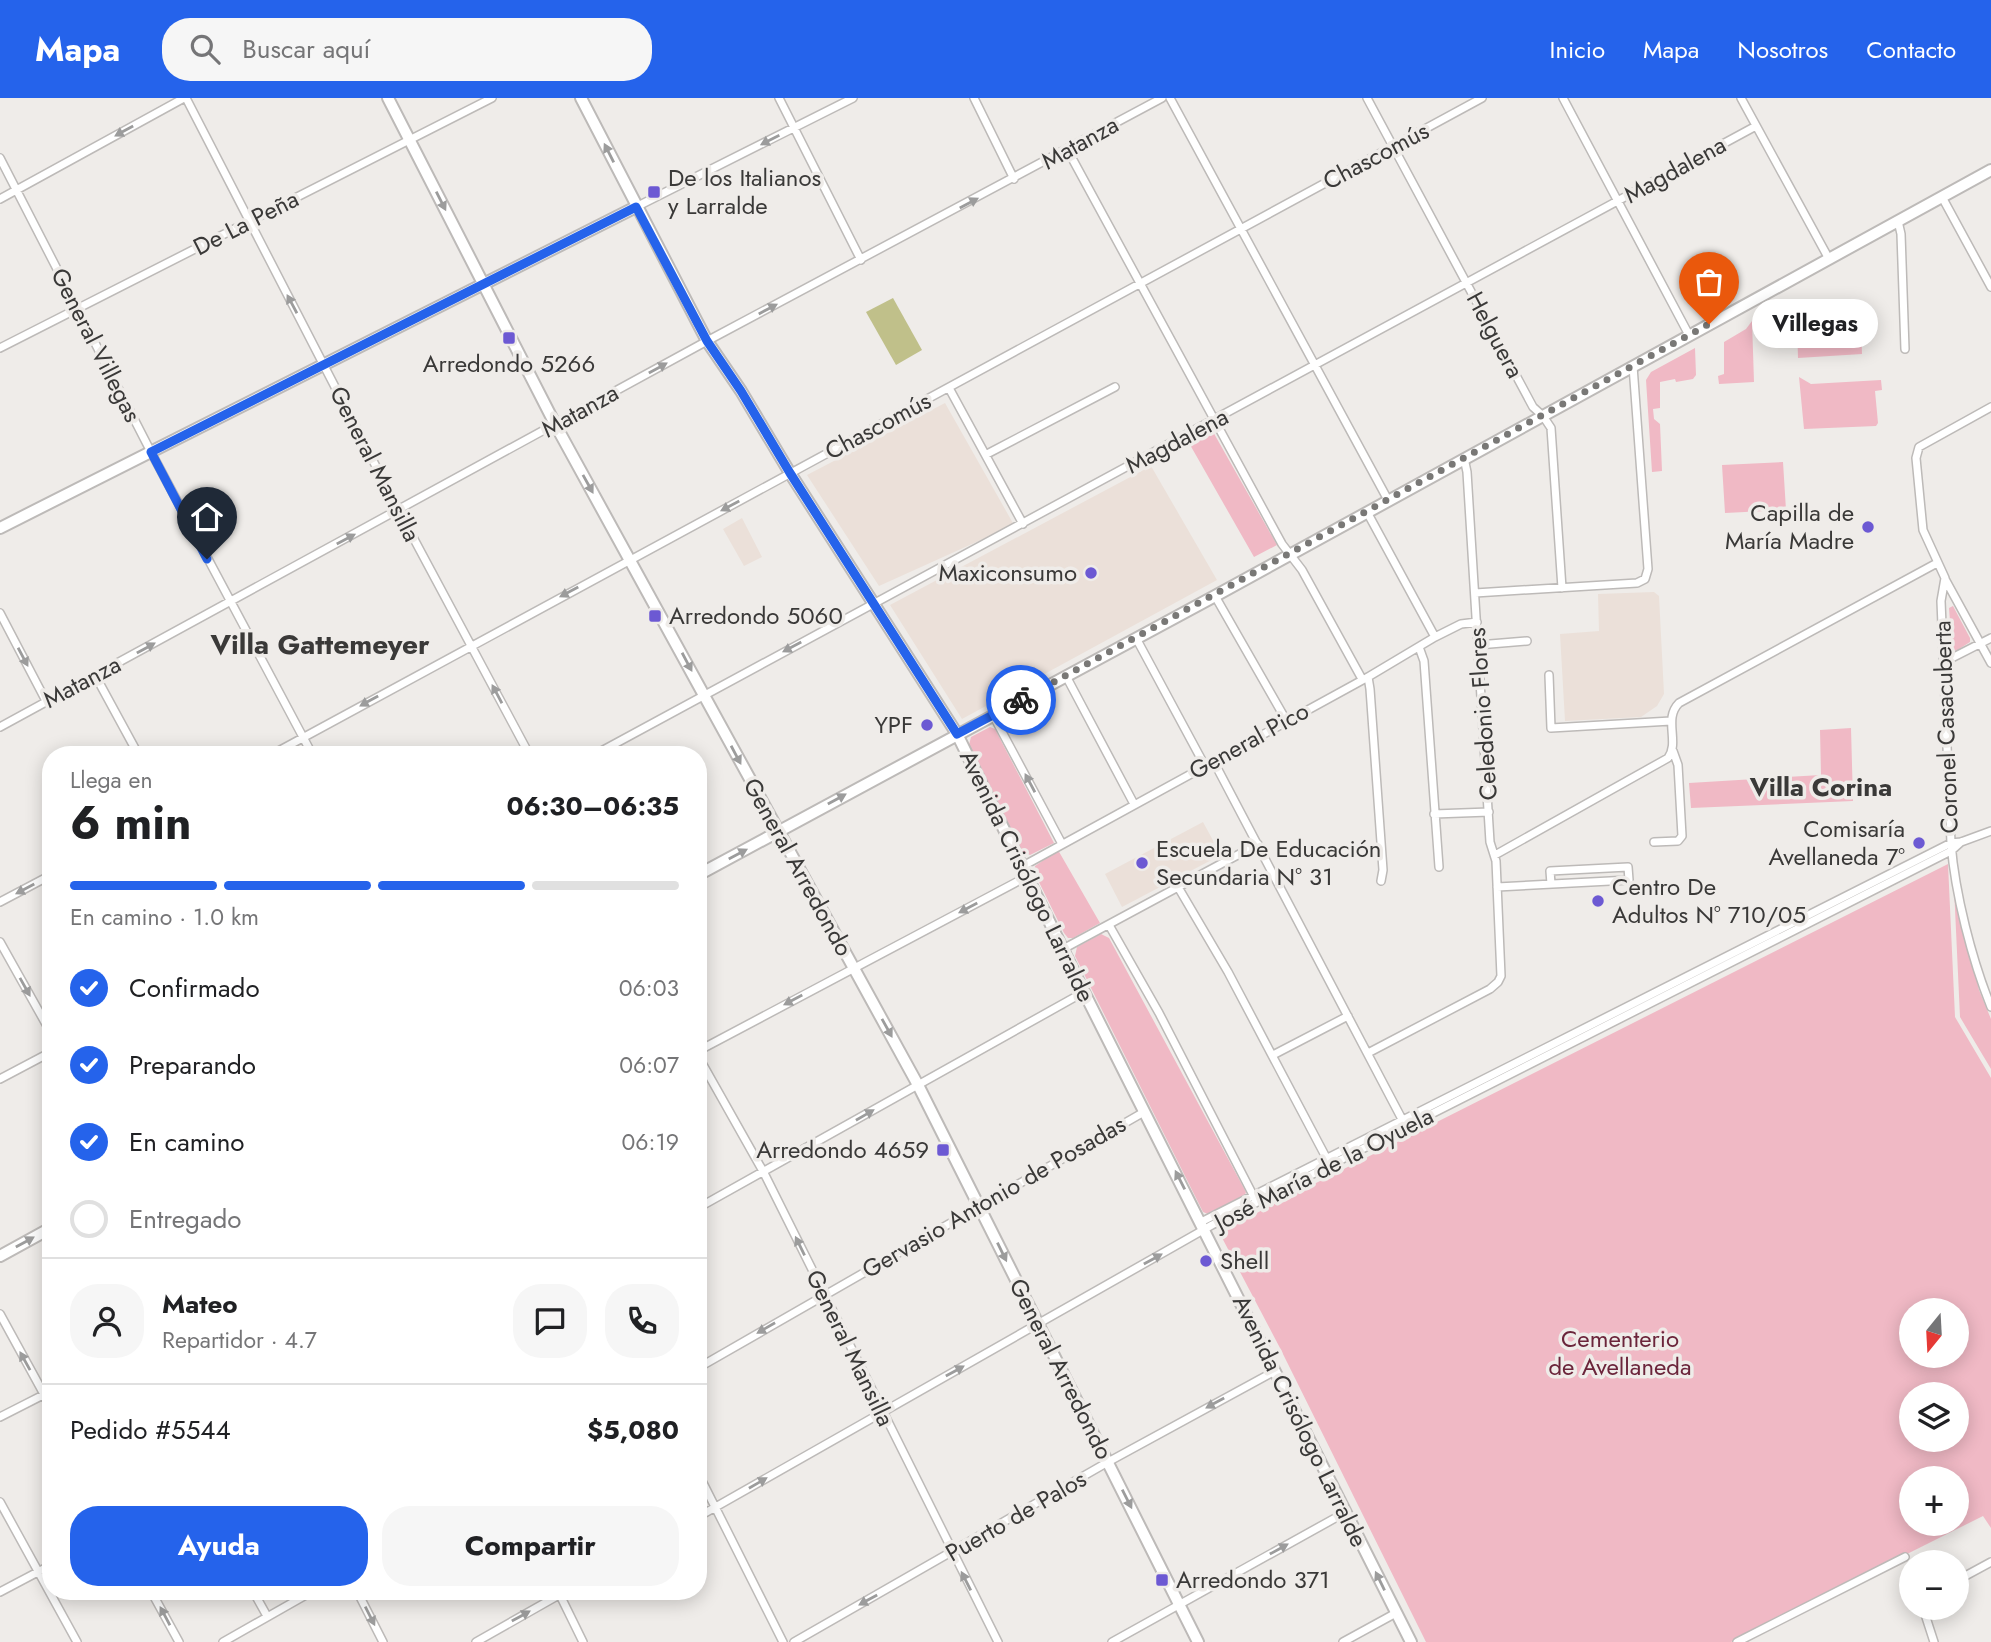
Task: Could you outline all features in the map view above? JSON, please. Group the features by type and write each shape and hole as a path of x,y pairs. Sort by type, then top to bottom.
{"street":[{"path":"0,199 185,98"},
{"name":"General Mansilla","path":"185,98 398,511 525,746"},
{"name":"General Arredondo","path":"388,98 555,424 918,1085 1198,1642"},
{"name":"De La Peña","path":"0,348 492,98"},
{"name":"Avenida Crisólogo Larralde","path":"581,98 707,341 957,734 1410,1642"},
{"path":"779,98 861,260"},
{"path":"0,528 853,98"},
{"path":"974,98 1014,179"},
{"name":"Matanza","path":"0,727 707,341 1162,98"},
{"path":"1170,98 1388,500"},
{"name":"Helguera","path":"1367,98 1533,407 1543,416 1550,428 1562,588"},
{"name":"Chascomús","path":"287,746 1482,98"},
{"path":"1563,98 1689,335"},
{"path":"1741,98 1829,259"},
{"name":"Magdalena","path":"610,746 1756,126"},
{"path":"1067,149 1214,421 1370,689 1383,870 1381,881"},
{"name":"General Villegas","path":"0,158 151,452 308,746"},
{"path":"707,870 1215,596 1991,170"},
{"path":"1942,197 1991,287"},
{"path":"1898,221 1901,234 1905,349"},
{"path":"1475,593 1637,583 1645,579 1648,569 1633,366"},
{"path":"987,454 1115,387"},
{"path":"949,388 1023,524"},
{"path":"1991,408 1919,447 1916,458 1923,530 1937,563 1991,663"},
{"name":"Celedonio Flores","path":"1368,1053 1490,989 1498,982 1501,969 1495,855 1490,842 1464,458"},
{"path":"1367,512 1435,637"},
{"path":"1654,842 1678,841 1682,836 1678,765 1672,751 1671,721 1671,713 1679,703 1937,563"},
{"name":"Coronel Casacuberta","path":"1945,578 1941,601 1951,847 1960,902 1991,1007"},
{"path":"1215,596 1286,720"},
{"path":"0,613 3,626 46,701"},
{"name":"General Pico","path":"707,1048 1025,871 1062,844 1435,637 1461,624 1476,622"},
{"path":"1136,638 1205,766"},
{"path":"1944,662 1991,638"},
{"path":"1478,645 1527,642"},
{"path":"1419,647 1424,661 1439,867"},
{"path":"95,675 134,746"},
{"path":"1549,675 1552,728 1671,721"},
{"path":"1066,676 1134,804"},
{"path":"993,715 1062,844"},
{"path":"1495,855 1663,762 1672,751"},
{"path":"1214,762 1405,1124"},
{"path":"1434,814 1489,813"},
{"name":"José María de la Oyuela","path":"707,1512 1038,1324 1203,1226 1951,847 1991,831"},
{"path":"1063,949 1258,844"},
{"path":"1497,887 1629,880 1628,867 1550,871 1551,884"},
{"path":"0,902 42,880"},
{"path":"1178,887 1273,1055 1329,1162"},
{"path":"1109,925 1159,1013 1255,1200"},
{"path":"0,942 42,1017"},
{"path":"707,1203 1084,992"},
{"path":"1273,1055 1348,1016"},
{"path":"0,1079 42,1057"},
{"name":"General Mansilla","path":"707,1069 764,1173 998,1642"},
{"name":"Gervasio Antonio de Posadas","path":"707,1363 1144,1112"},
{"path":"0,1256 42,1233"},
{"path":"0,1314 42,1385"},
{"name":"Puerto de Palos","path":"794,1642 1108,1462 1275,1371"},
{"path":"0,1417 42,1396"},
{"path":"707,1490 783,1642"},
{"path":"0,1502 42,1579"},
{"path":"1112,1642 1346,1511"},
{"path":"1737,1642 1899,1560"},
{"path":"1969,1574 1991,1562"},
{"path":"0,1592 42,1570"},
{"path":"53,1600 76,1642"},
{"path":"156,1600 179,1642"},
{"path":"258,1600 267,1616"},
{"path":"223,1642 296,1600"},
{"path":"362,1600 383,1642"},
{"path":"476,1642 547,1600"},
{"path":"565,1600 583,1642"},
{"path":"1343,1642 1396,1613"},
{"path":"1927,1620 1934,1642"}],"shaded area":[{"path":"893,298 922,350 896,365 866,312"},
{"path":"945,403 1014,525 879,586 807,475"},
{"path":"1151,466 1217,580 962,719 890,605"},
{"path":"742,518 762,557 744,566 723,529"},
{"path":"1654,592 1659,596 1664,694 1657,706 1641,717 1565,721 1560,634 1599,631 1598,594"},
{"path":"1203,822 1221,855 1122,907 1105,874"}],"green space":[{"path":"1858,320 1861,323 1862,354 1798,358 1797,323"},
{"path":"1752,321 1754,382 1719,384 1718,376 1724,374 1724,342 1746,329"},
{"path":"1695,348 1696,375 1693,379 1660,382 1660,408 1653,409 1654,419 1660,424 1662,471 1652,472 1646,380 1651,372"},
{"path":"1799,377 1811,384 1881,380 1882,390 1875,391 1878,423 1876,426 1804,429"},
{"path":"1212,430 1277,545 1254,557 1189,443"},
{"path":"1783,462 1786,510 1725,513 1722,465"},
{"path":"1953,606 1970,638 1970,642 1956,651 1952,648 1949,608"},
{"path":"990,727 995,729 1054,843 1030,855 1022,852 969,745 971,737"},
{"path":"1851,728 1853,801 1691,808 1689,783 1821,775 1820,730"},
{"path":"1058,850 1100,923 1073,938 1068,938 1064,933 1034,872 1035,866"},
{"name":"Cementerio de Avellaneda","path":"1948,864 1955,1017 1991,1078 1991,1528 1983,1516 1969,1523 1969,1466 1899,1466 1899,1536 1943,1536 1915,1550 1899,1550 1899,1558 1731,1642 1426,1642 1280,1348 1219,1232"},
{"path":"1954,887 1979,990 1991,1019 1991,1069 1960,1017"},
{"path":"1101,934 1109,938 1246,1192 1244,1198 1208,1214 1203,1212 1075,956 1077,947"}],"way so far":[{"path":"1021,700 1709,324"}],"place":[{"name":"De los Italianos y Larralde","path":"654,192"},
{"name":"Villegas","path":"1709,324"},
{"name":"Arredondo 5266","path":"509,338"},
{"name":"Capilla de María Madre","path":"1868,527"},
{"name":"Maxiconsumo","path":"1091,573"},
{"name":"Arredondo 5060","path":"655,616"},
{"name":"YPF","path":"927,725"},
{"name":"Comisaría Avellaneda 7°","path":"1919,843"},
{"name":"Escuela De Educación Secundaria Nº 31","path":"1142,863"},
{"name":"Centro De Adultos Nº 710/05","path":"1598,901"},
{"name":"Arredondo 4659","path":"943,1150"},
{"name":"Shell","path":"1206,1261"},
{"name":"Arredondo 371","path":"1162,1580"}],"district":[{"name":"Villa Gattemeyer","path":"320,644"},
{"name":"Villa Corina","path":"1821,787"}],"route":[{"path":"207,559 151,452 636,207 707,341 957,734 1021,700"}]}
